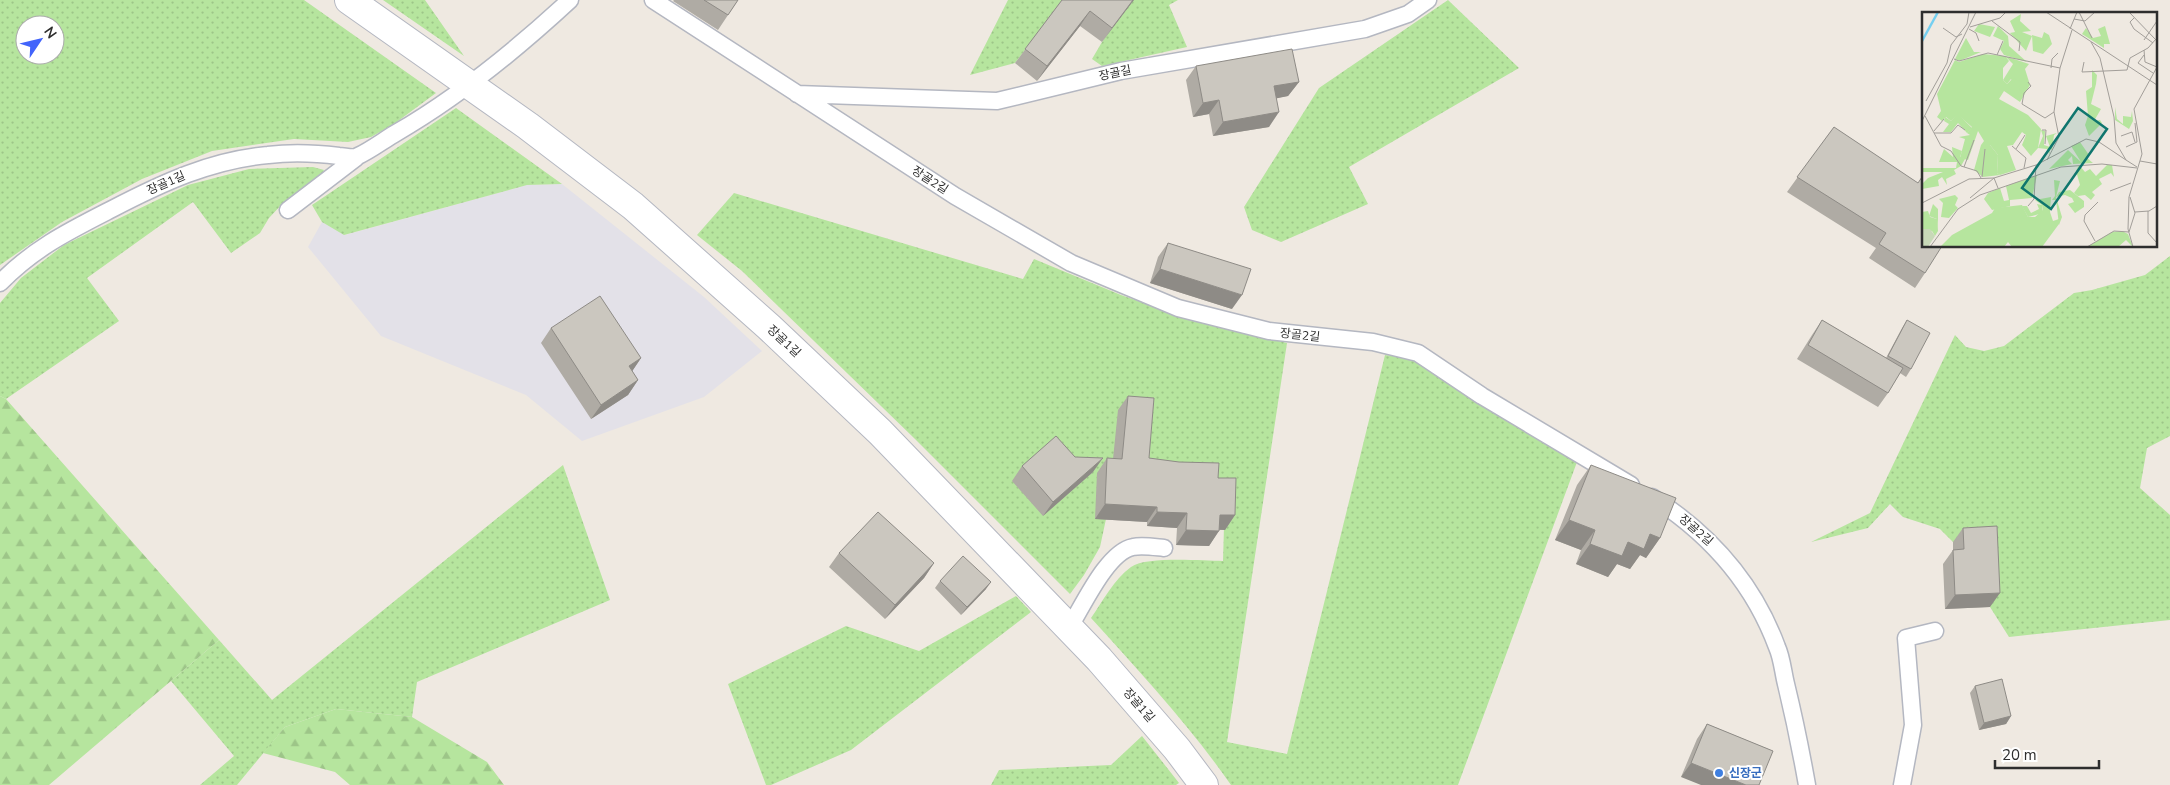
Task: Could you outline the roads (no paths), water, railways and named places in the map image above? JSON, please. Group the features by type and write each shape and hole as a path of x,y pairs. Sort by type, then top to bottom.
{"street":[{"name":"장골1길","path":"349,0 528,126 633,206 769,327 880,432 1069,628 1170,742 1204,785"}],"lane":[{"path":"288,210 356,158 470,86 570,0"},
{"name":"장골2길","path":"653,0 794,94 955,196 1071,263 1178,308 1269,331 1373,342 1418,353 1482,396 1675,512 1711,542 1738,574 1760,609 1778,648 1797,729 1807,785"},
{"name":"장골길","path":"794,94 997,101 1121,71 1365,29 1408,14 1428,0"},
{"name":"장골1길","path":"0,283 20,262 64,233 168,180 213,164 253,156 294,153 356,158"},
{"path":"1069,628 1110,562 1119,552 1133,547 1164,548"},
{"path":"1902,785 1913,725 1906,638 1935,631"}],"place":[{"name":"신장군","path":"1719,773"}]}
